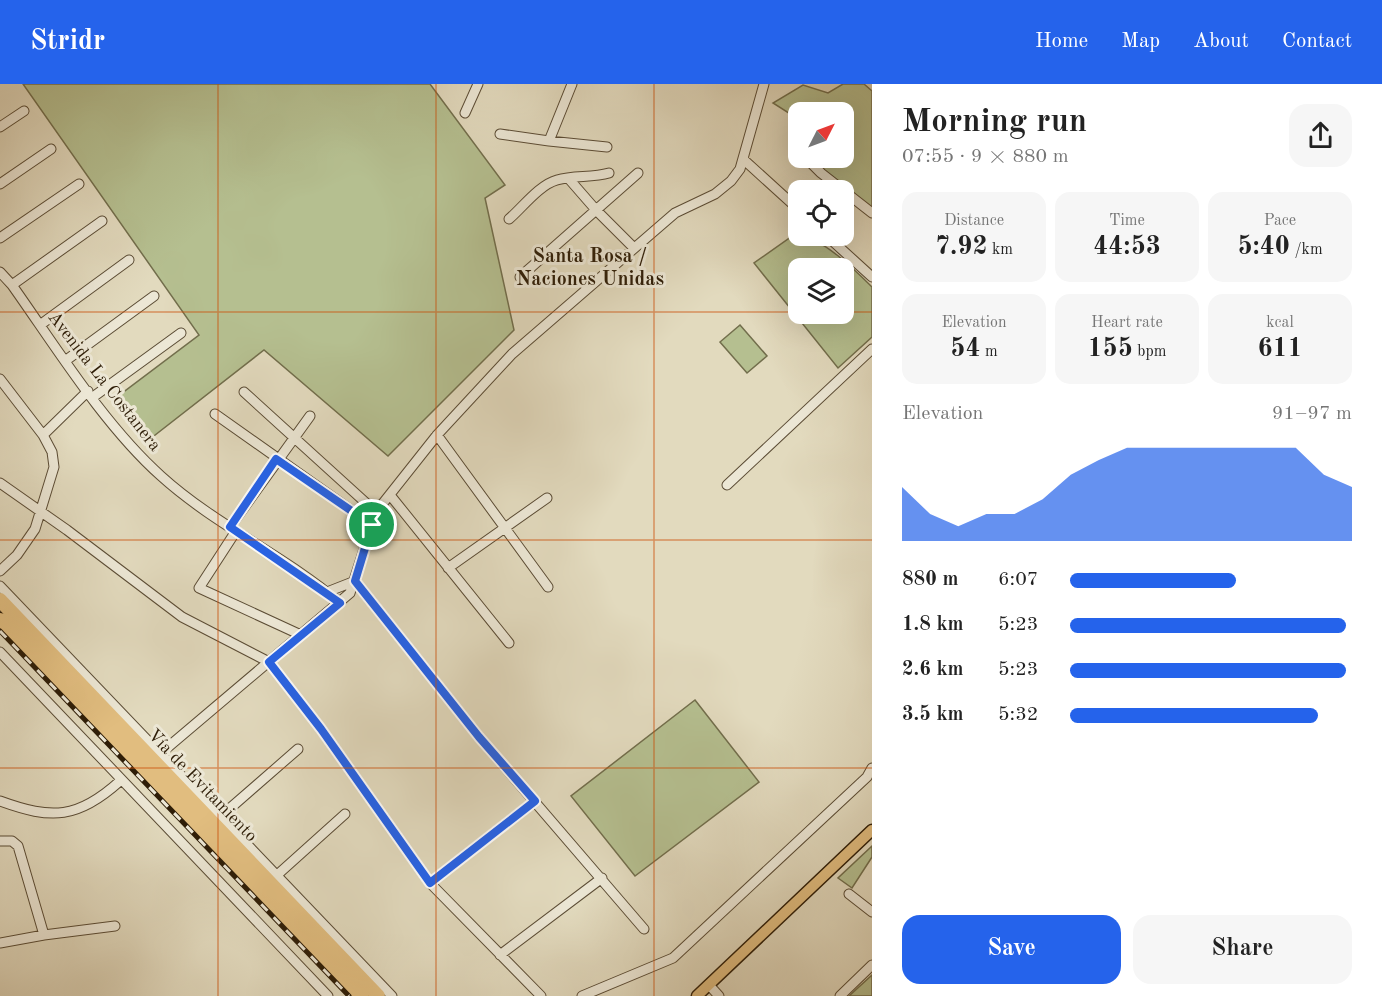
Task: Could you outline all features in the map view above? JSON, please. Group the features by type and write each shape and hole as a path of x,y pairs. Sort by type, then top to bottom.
{"highway":[{"name":"Vía de Evitamiento","path":"0,600 113,711 378,996"},
{"name":"Vía de Evitamiento","path":"0,620 361,996"}],"main road":[{"path":"698,996 872,830"}],"street":[{"path":"465,113 477,84"},
{"path":"549,141 572,84"},
{"path":"244,392 376,512 437,435 512,354 675,213 706,199 725,187 740,169 764,84"},
{"path":"0,127 24,111"},
{"path":"500,134 607,147"},
{"path":"0,184 51,149"},
{"path":"743,159 788,200"},
{"path":"816,168 872,213"},
{"path":"509,219 548,184 569,178 596,177 609,172"},
{"path":"520,277 638,173"},
{"path":"569,178 596,210 634,248"},
{"path":"0,238 79,184"},
{"path":"12,285 102,221"},
{"path":"838,246 872,277"},
{"path":"40,325 129,260"},
{"name":"Avenida La Costanera","path":"0,272 12,285 90,394 134,449 162,477 340,603"},
{"path":"65,361 154,296"},
{"path":"43,435 90,394 181,333"},
{"path":"727,485 872,349"},
{"path":"0,379 43,435 52,452 54,467 35,529 17,555 0,571"},
{"path":"215,414 372,525"},
{"path":"301,635 199,588 276,459 309,416"},
{"path":"437,435 548,587"},
{"path":"0,483 182,617 269,662 328,739 430,883 541,996"},
{"path":"390,495 509,643"},
{"path":"448,568 547,498"},
{"name":"Vía de Evitamiento","path":"160,753 350,593 376,512"},
{"path":"327,592 355,581 479,737 644,929"},
{"path":"0,586 113,711 160,753 392,996"},
{"path":"0,652 120,781 328,996"},
{"path":"220,817 298,749"},
{"path":"582,996 673,958 793,848 867,777 872,768"},
{"path":"0,801 41,814 62,812 98,801 120,781"},
{"path":"430,883 535,801"},
{"path":"276,876 345,814"},
{"path":"0,841 12,842 18,846 44,935"},
{"path":"500,955 602,879"},
{"path":"849,894 872,912"},
{"path":"0,943 115,926"},
{"path":"840,996 872,965"},
{"path":"709,985 719,996"}],"green space":[{"path":"23,84 430,84 505,185 485,198 514,330 388,456 264,350 150,439 117,397 199,335"},
{"path":"843,84 864,84 872,91 872,214 854,199 854,180 831,180 816,168 854,168 854,102 788,102 788,113 773,103 803,85 828,93"},
{"path":"788,239 788,246 824,246 840,258 788,258 788,306 754,263"},
{"path":"854,270 872,287 872,337 838,368 803,324 854,324"},
{"path":"740,325 767,356 747,373 720,342"},
{"path":"695,700 759,782 635,876 571,796"},
{"path":"872,846 872,857 852,888 838,878"},
{"path":"872,975 872,996 849,996"}],"railway":[{"path":"0,631 349,996"}],"district":[{"name":"Santa Rosa / Naciones Unidas","path":"590,266"}],"route":[{"path":"276,459 372,525 355,581 479,737 535,801 430,883 321,729 269,662 340,603 230,527 276,459"}]}
